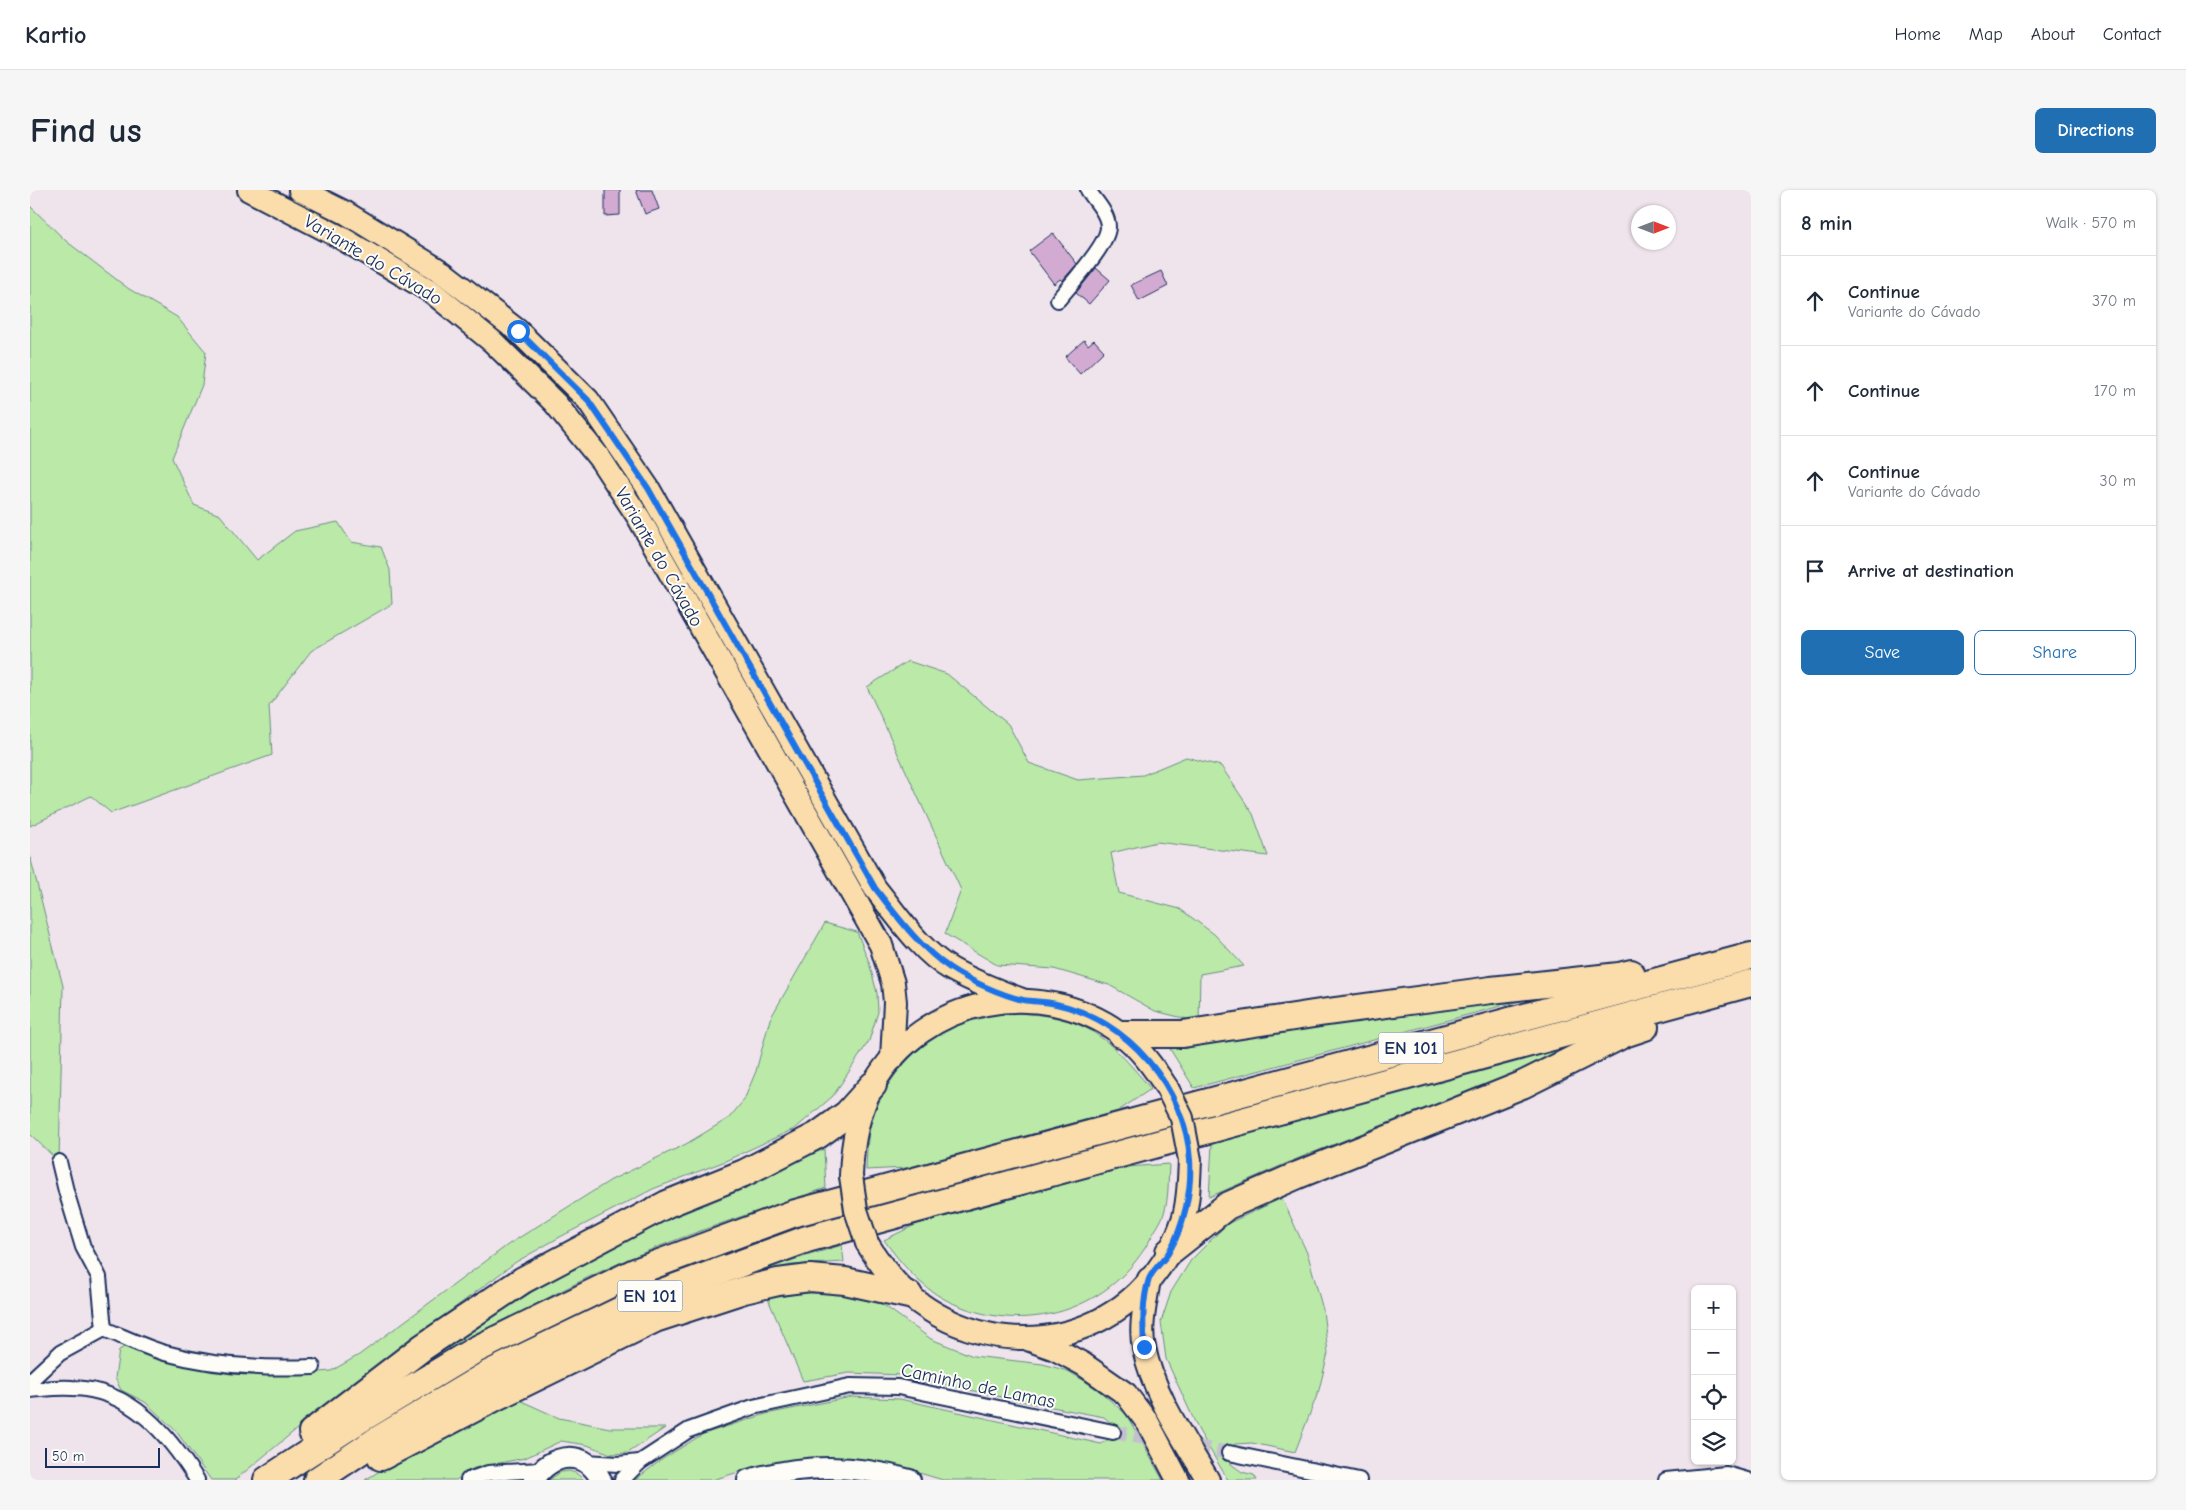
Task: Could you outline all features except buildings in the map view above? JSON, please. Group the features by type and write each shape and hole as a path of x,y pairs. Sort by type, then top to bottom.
{"highway":[{"path":"1121,1034 1182,1034 1491,990 1619,976 1751,943"},
{"name":"EN 101","path":"267,1480 359,1420 475,1350 635,1272 792,1214 1751,956"},
{"name":"EN 101","path":"317,1480 374,1442 488,1374 646,1298 807,1239 1751,983"},
{"path":"1169,1252 1228,1206 1298,1175 1522,1085 1624,1034 1696,1010 1751,995"},
{"path":"256,1480 272,1462 376,1382 523,1280 667,1204 744,1173 818,1135 847,1114 873,1085"},
{"path":"341,1480 498,1396 655,1319 744,1290 778,1282 810,1278 845,1281 909,1295"}],"main road":[{"name":"Variante do Cávado","path":"249,190 338,236 432,292 493,342 555,403 601,460 639,518 881,945 893,983 895,1002 892,1058"},
{"name":"Variante do Cávado","path":"300,190 346,213 442,272 518,331 588,400 648,488 875,888 904,925 950,968 1022,1000"},
{"path":"1029,1340 1066,1334 1101,1320 1128,1303 1169,1252 1183,1219 1189,1185 1190,1160 1182,1118 1168,1088 1147,1058 1121,1034 1091,1016 1057,1004 1022,1000 978,1005 956,1012 917,1034 892,1058 873,1085 860,1114 854,1137 851,1176 856,1210 867,1243 883,1269 909,1295 936,1314 964,1328 1029,1340 1055,1349 1083,1364 1126,1394 1148,1423 1178,1480"},
{"path":"1150,1278 1145,1306 1144,1347 1165,1404 1208,1480"}],"street":[{"path":"1058,300 1086,266 1106,237 1108,227 1105,214 1088,190"},
{"path":"60,1162 66,1191 84,1247 98,1277 104,1329"},
{"path":"104,1329 164,1353 230,1365 289,1368 313,1367"},
{"path":"30,1381 60,1353 104,1329"},
{"name":"Caminho de Lamas","path":"622,1480 640,1462 689,1430 753,1407 850,1386 898,1386 1113,1432"},
{"path":"30,1390 74,1388 108,1394 140,1411 164,1433 197,1480"},
{"path":"1228,1453 1359,1480"},
{"path":"468,1480 488,1473 537,1475 550,1462 563,1458 576,1458 586,1462 597,1472 601,1480"},
{"name":"Caminho de Lamas","path":"586,1462 618,1464 640,1462"},
{"path":"748,1480 791,1470 828,1467 885,1474 910,1480"},
{"path":"1666,1480 1726,1474 1746,1480"}],"green space":[{"path":"30,206 66,241 129,289 177,317 206,352 202,385 172,458 194,505 220,515 257,560 295,531 338,522 351,542 381,547 390,570 392,604 311,651 269,706 272,755 111,813 91,796 30,826"},
{"path":"908,661 947,674 1008,724 1029,763 1078,780 1143,775 1186,757 1221,766 1253,814 1268,856 1157,842 1111,853 1119,893 1180,909 1214,934 1244,966 1200,974 1199,1022 1155,1011 1109,985 1054,969 997,965 945,934 961,890 867,687"},
{"path":"30,856 63,986 59,1162 30,1134"},
{"path":"825,923 857,932 869,962 877,993 878,1012 869,1041 833,1096 796,1128 723,1162 653,1189 516,1262 338,1395 235,1480 211,1480 176,1431 145,1402 121,1390 115,1378 119,1350 126,1346 164,1359 230,1374 288,1375 331,1371 359,1355 509,1244 611,1180 686,1144 729,1118 744,1100 756,1071 770,1019"},
{"path":"1561,990 1194,1088 1170,1049 1344,1020"},
{"path":"1011,1013 1058,1018 1076,1023 1092,1031 1120,1054 1151,1089 1118,1111 906,1168 866,1170 869,1135 874,1114 881,1097 901,1067 928,1042 943,1031 959,1023 980,1016"},
{"path":"1577,1043 1513,1075 1299,1158 1209,1197 1212,1144"},
{"path":"824,1149 826,1188 675,1240 626,1260 499,1324 376,1396 484,1321 611,1244"},
{"path":"1169,1164 1168,1195 1163,1216 1136,1261 1115,1282 1091,1299 1064,1310 1035,1317 1005,1317 975,1312 946,1300 927,1288 904,1265 884,1240 917,1224 1127,1167"},
{"path":"1282,1198 1308,1255 1323,1310 1328,1353 1319,1390 1295,1452 1252,1443 1235,1444 1229,1453 1231,1464 1242,1472 1254,1475 1257,1480 1228,1480 1199,1431 1166,1359 1161,1322 1171,1292 1191,1260 1227,1224"},
{"path":"842,1245 844,1262 791,1265 731,1279"},
{"path":"801,1293 838,1293 882,1304 931,1339 973,1356 1043,1364 1068,1371 1096,1388 1126,1414 1163,1480 943,1480 886,1463 827,1457 752,1468 712,1480 635,1480 661,1460 703,1434 766,1414 851,1397 900,1399 1101,1444 1110,1436 1112,1430 1111,1423 1104,1417 901,1375 849,1373 803,1381 768,1299"},
{"path":"517,1399 559,1418 610,1428 665,1428 628,1453 611,1454 587,1445 561,1441 525,1458 474,1468 456,1480 365,1480 399,1459"},
{"path":"569,1471 576,1473 584,1480 549,1480 561,1472"}],"tunnel":[{"path":"1113,1432 1229,1453"}],"route":[{"path":"518,331 588,400 648,488 875,888 904,925 950,968 1022,1000 1057,1004 1091,1016 1121,1034 1147,1058 1168,1088 1182,1118 1190,1160 1189,1185 1183,1219 1169,1252 1150,1278 1145,1306 1144,1347"}]}
